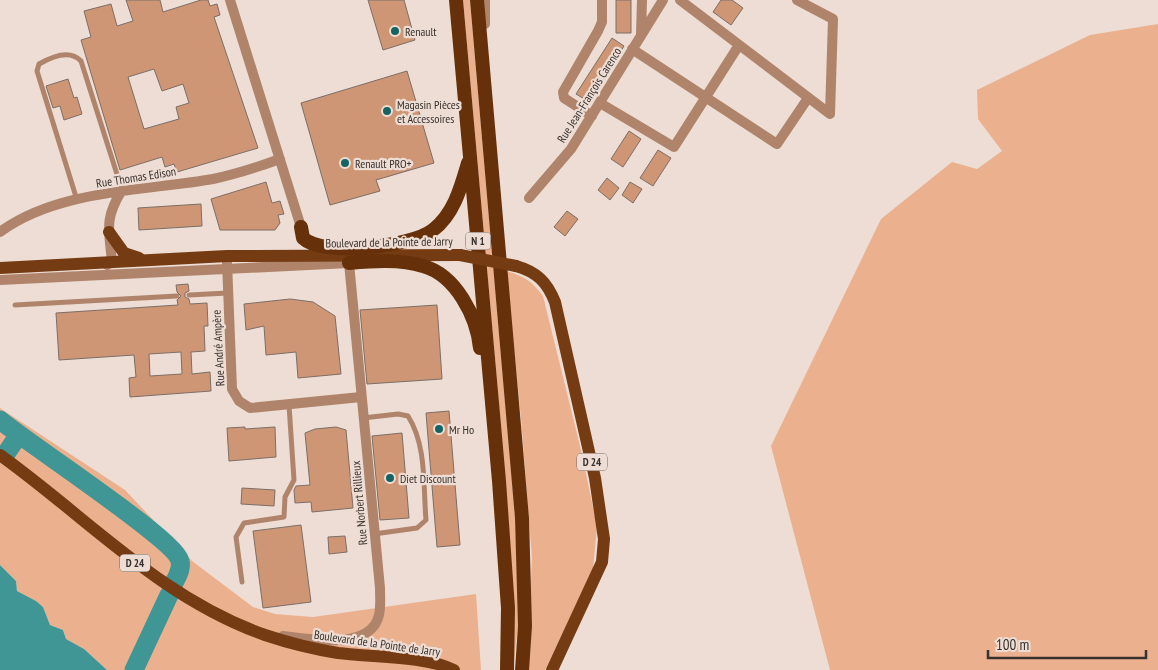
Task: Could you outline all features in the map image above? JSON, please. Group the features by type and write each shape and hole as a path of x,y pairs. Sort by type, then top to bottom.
{"highway":[{"name":"N 1","path":"456,0 499,481 508,608 508,670"},
{"name":"N 1","path":"477,0 522,518 526,582 522,670"},
{"path":"300,227 303,238 317,246 385,245 418,239 432,231 453,204 460,192 470,155"},
{"path":"349,263 401,262 423,266 437,272 454,287 466,305 478,335 486,415 499,481"}],"main road":[{"path":"109,232 124,253 142,259"},
{"name":"Boulevard de la Pointe de Jarry","path":"0,268 142,259 227,262 460,255 516,266 542,279 548,286 555,302 602,517 604,539 602,562 570,641 552,670"},
{"name":"Boulevard de la Pointe de Jarry","path":"0,455 142,568 198,606 232,623 302,646 410,660 454,670"}],"street":[{"path":"230,0 300,227"},
{"path":"484,75 485,0"},
{"path":"592,116 564,98 563,92 602,22 602,0"},
{"path":"641,35 642,0"},
{"name":"Rue Jean-François Carenco","path":"529,198 572,149 663,0"},
{"path":"680,0 830,114 833,19 802,1"},
{"path":"600,103 674,147 739,45"},
{"path":"632,50 777,144 808,98"},
{"name":"Rue Thomas Edison","path":"0,232 34,212 77,200 122,190 213,179 280,159"},
{"path":"86,276 112,262 109,218 112,206 122,190"},
{"name":"Boulevard de la Pointe de Jarry","path":"0,280 86,276 227,262 349,263"},
{"name":"Rue André Ampère","path":"227,262 232,390 239,401 250,408 361,397"},
{"name":"Rue Norbert Rillieux","path":"265,634 346,640 362,635 369,630 379,617 380,602 349,263"}],"lane":[{"path":"77,200 37,71 39,64 46,60 68,54 76,55 81,60 122,190"},
{"path":"189,295 228,293"},
{"path":"15,305 177,296"},
{"path":"242,582 236,537 244,523 284,517 285,497 294,480 289,405"},
{"path":"363,418 398,414 408,416 416,429 421,452 426,520 417,528 374,534"}],"shaded area":[{"path":"463,0 470,0 515,516 519,618 513,670 514,605 497,380"},
{"path":"1158,24 1158,670 830,670 771,446 881,219 952,162 977,169 1002,151 978,119 977,90 1090,35"},
{"path":"506,271 527,280 543,296 582,454 597,527 593,569 545,670 527,670 532,558 521,418"},
{"path":"0,408 125,490 192,561 253,607 275,614 313,617 476,594 481,670 107,670 84,649 66,639 63,630 50,625 43,607 17,591 16,581 0,565"}],"water":[{"path":"0,565 16,581 17,591 43,607 50,625 63,630 66,639 84,649 107,670 0,670"}],"building":[{"path":"126,0 160,0 163,12 201,0 208,0 210,6 217,4 220,15 214,17 258,148 177,172 174,164 165,167 162,157 120,170 81,40 91,37 84,11 111,4 117,26 133,21","holes":["154,69 162,91 183,84 189,103 176,107 179,119 144,129 128,77"]},
{"name":"Renault","path":"368,0 404,0 415,40 383,50"},
{"path":"616,0 631,0 631,33 616,33"},
{"path":"721,0 732,0 743,8 731,25 713,12"},
{"path":"612,38 624,46 589,102 576,94"},
{"path":"407,71 434,163 376,180 380,191 330,205 301,103"},
{"path":"68,79 74,98 77,97 82,114 64,120 60,106 53,108 46,86"},
{"path":"629,131 641,139 623,167 611,159"},
{"path":"658,150 671,158 653,186 640,178"},
{"path":"607,178 619,188 610,200 598,190"},
{"path":"266,182 272,203 280,201 284,214 278,215 280,223 275,230 220,230 211,199"},
{"path":"630,182 642,189 633,203 622,195"},
{"path":"201,204 202,226 139,230 138,208"},
{"path":"567,211 578,219 565,236 554,227"},
{"path":"188,284 189,291 185,293 185,297 189,299 190,304 207,303 208,326 204,326 205,351 191,352 192,374 210,372 211,391 130,397 129,378 136,377 134,355 59,360 56,313 178,305 177,300 181,296 177,292 176,285","holes":["181,352 182,374 150,376 149,354"]},
{"path":"290,299 313,302 335,316 341,374 298,378 296,352 266,355 264,326 246,330 244,304"},
{"path":"437,305 442,379 367,384 360,310"},
{"path":"449,411 460,545 437,547 426,413"},
{"path":"245,427 245,429 275,427 276,457 229,461 227,428"},
{"path":"336,427 346,430 353,508 312,512 311,502 295,503 294,490 296,486 310,485 305,433 315,429"},
{"path":"402,433 409,518 380,520 372,436"},
{"path":"242,488 275,490 274,506 241,504"},
{"path":"301,525 311,602 263,608 253,531"},
{"path":"345,536 347,552 329,554 328,537"}],"waterway":[{"path":"0,420 154,533 172,550 180,561 179,573 174,583"},
{"path":"7,452 18,436"},
{"path":"134,670 169,595"}],"place":[{"name":"Renault","path":"395,31"},
{"name":"Magasin Pièces et Accessoires","path":"387,111"},
{"name":"Renault PRO+","path":"345,163"},
{"name":"Mr Ho","path":"439,429"},
{"name":"Diet Discount","path":"390,478"}]}
